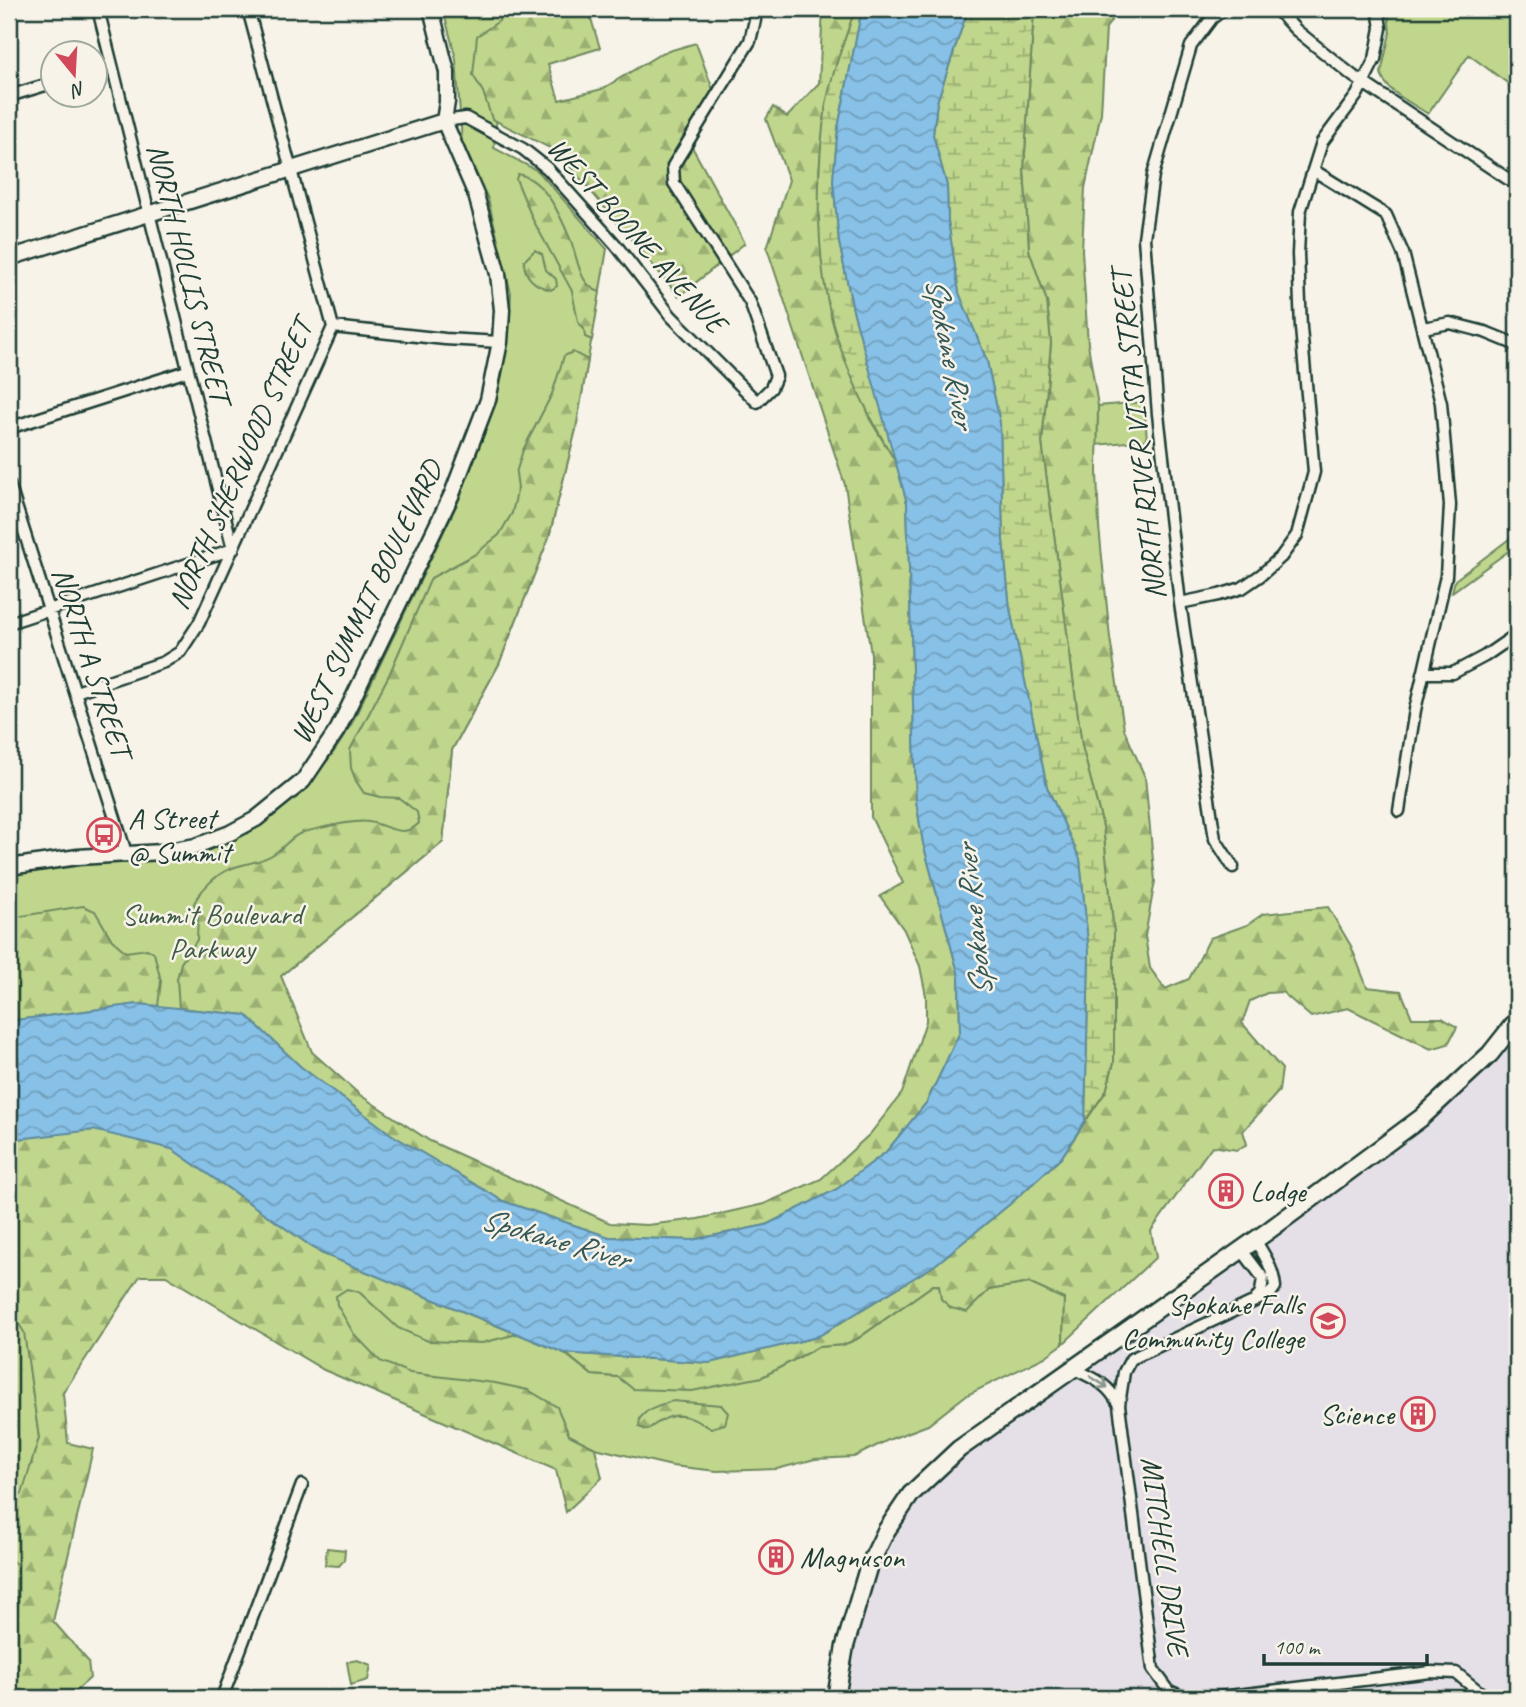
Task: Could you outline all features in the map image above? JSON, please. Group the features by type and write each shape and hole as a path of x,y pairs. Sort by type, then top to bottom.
{"main road":[{"path":"836,1698 845,1646 868,1569 886,1531 911,1494 959,1449 1248,1245 1421,1118 1490,1055 1517,1020"}],"street":[{"name":"NORTH HOLLIS STREET","path":"98,9 233,549"},
{"name":"NORTH SHERWOOD STREET","path":"76,692 148,668 180,652 199,623 333,327 248,9"},
{"path":"431,9 447,72 444,121"},
{"name":"WEST BOONE AVENUE","path":"9,258 444,121 466,118 523,149 547,168 616,246 671,316 757,401 771,388 776,376 755,314 715,243 674,183 673,166 750,41 755,20 752,9"},
{"name":"NORTH RIVER VISTA STREET","path":"1224,9 1212,18 1191,46 1153,175 1144,238 1158,414 1180,603 1215,839 1233,867"},
{"path":"1276,9 1296,30 1363,84 1517,185"},
{"path":"1180,603 1242,588 1281,557 1297,535 1314,472 1297,254 1300,212 1322,142 1357,96 1379,44 1381,29 1378,9"},
{"path":"9,96 38,87"},
{"name":"WEST SUMMIT BOULEVARD","path":"9,867 78,857 127,856 195,846 230,833 256,819 303,781 338,729 453,494 488,400 500,342 502,310 498,274 476,195 444,121"},
{"path":"1313,170 1386,215 1403,253 1441,403 1450,505 1446,576 1415,709 1399,811"},
{"path":"1423,328 1450,323 1485,332 1517,345"},
{"path":"333,327 445,340 500,342"},
{"path":"9,428 187,371"},
{"name":"NORTH A STREET","path":"9,484 127,856"},
{"path":"9,623 233,549"},
{"path":"1423,673 1453,673 1485,656 1517,634"},
{"path":"1248,1245 1269,1261 1275,1287 1270,1294 1255,1301"},
{"path":"1248,1245 1262,1278 1261,1292 1255,1301"},
{"name":"MITCHELL DRIVE","path":"1186,1698 1169,1691 1153,1669 1119,1405 1124,1372 1131,1359 1255,1301"},
{"path":"1072,1368 1101,1381 1112,1391 1119,1405"},
{"path":"222,1698 302,1485"},
{"path":"1212,1698 1431,1672 1455,1674 1487,1698"}],"shaded area":[{"name":"Spokane Falls Community College","path":"1517,1020 1517,1698 836,1698 856,1607 911,1494 1421,1118"}],"green space":[{"name":"Summit Boulevard Parkway","path":"443,9 553,9 502,60 494,148 538,171 607,249 576,429 549,537 499,664 452,750 443,842 281,976 246,1015 9,1021 9,875 78,865 173,858 229,841 277,812 318,772 351,725 457,504 486,429 500,383 509,334 511,293 488,199 462,142 456,59"},
{"path":"500,9 588,9 600,48 548,64 559,100 602,89 662,53 696,43 713,90 686,136 745,243 679,296 558,152 492,119 483,92 473,75 477,36 499,21"},
{"path":"823,9 855,9 826,103 819,172 869,418 897,464 907,503 916,801 923,843 959,976 960,1032 927,1102 886,1152 837,1189 766,1225 692,1240 609,1237 503,1201 392,1135 301,1067 246,1015 179,1008 177,979 181,963 197,940 198,916 194,903 219,875 235,867 267,858 303,832 363,821 401,831 413,828 419,823 417,812 399,798 364,793 351,768 350,750 389,675 431,578 474,555 499,535 512,513 518,488 516,473 523,450 552,394 564,356 573,352 588,360 576,429 549,537 499,664 452,750 443,842 281,976 312,1052 360,1095 430,1141 610,1223 647,1225 698,1219 764,1204 821,1179 870,1134 902,1093 926,1021 926,996 920,966 904,930 880,896 903,883 871,817 871,654 845,485 767,248 789,180 766,119 773,107 787,117 819,83"},
{"path":"855,9 862,9 838,128 833,180 839,242 853,310 897,464 862,401 848,368 829,308 821,250 819,190 822,133 828,94"},
{"path":"968,9 1034,9 1024,169 1029,250 1047,302 1051,343 1042,443 1082,746 1103,827 1114,934 1114,1062 1106,1091 1085,1121 1089,954 1080,859 1047,787 1010,609 1003,540 1000,423 987,361 959,293 948,221 947,186 933,135 937,102"},
{"path":"1034,9 1119,9 1106,28 1101,113 1085,188 1082,250 1088,344 1098,406 1099,527 1110,638 1124,729 1145,777 1155,881 1145,936 1150,968 1165,989 1189,979 1210,938 1247,925 1263,914 1328,907 1351,946 1367,987 1401,991 1412,1018 1442,1018 1457,1027 1448,1044 1431,1049 1348,1008 1311,1017 1282,992 1267,993 1250,1001 1242,1023 1282,1069 1279,1091 1243,1131 1247,1144 1237,1150 1212,1146 1151,1231 1156,1257 1063,1344 1064,1299 1029,1283 989,1290 967,1312 951,1308 941,1299 939,1285 933,1285 857,1339 843,1345 818,1347 762,1377 692,1391 633,1389 618,1377 592,1375 565,1353 709,1363 817,1337 935,1265 1010,1204 1061,1158 1106,1091 1114,1062 1114,934 1103,827 1082,747 1042,443 1051,343 1047,302 1029,250 1024,169"},
{"path":"1388,9 1517,9 1517,90 1469,55 1428,114 1407,101 1388,86 1381,73 1390,33"},
{"path":"518,174 537,184 551,201 571,241 583,278 593,289 600,292 592,340 585,337 584,329 578,322 572,291 533,220 516,179"},
{"path":"535,250 542,254 546,270 556,279 557,286 551,290 535,283 526,272 524,261"},
{"path":"1144,402 1147,440 1097,445 1098,406"},
{"path":"1517,533 1517,545 1452,592 1455,580"},
{"path":"83,906 95,911 112,940 126,952 147,949 154,953 161,981 158,1006 138,1004 9,1021 9,918"},
{"path":"93,1129 172,1149 321,1253 517,1334 482,1343 428,1341 398,1328 359,1292 347,1289 336,1296 337,1305 354,1334 380,1361 410,1373 495,1383 528,1390 557,1407 569,1435 595,1448 602,1478 566,1512 556,1470 324,1370 166,1276 140,1276 63,1393 68,1443 93,1449 53,1621 88,1661 90,1678 68,1698 9,1698 9,1617 16,1608 17,1565 9,1558 9,1504 22,1494 39,1438 24,1332 9,1308 9,1140"},
{"path":"9,1140 172,1149 321,1253 564,1353 592,1375 618,1377 634,1389 762,1377 818,1347 843,1345 857,1339 933,1285 989,1290 1029,1283 1064,1299 1063,1344 1045,1357 965,1396 928,1425 888,1440 854,1457 815,1459 777,1469 717,1471 672,1466 595,1448 569,1435 324,1370 129,1237 29,1366 39,1438 22,1494 9,1504","holes":["721,1405 711,1428 688,1416 665,1416"]},
{"path":"672,1401 721,1405 728,1413 725,1424 711,1428 693,1419 672,1416 647,1430 639,1427 640,1418 647,1411"},
{"path":"327,1548 345,1550 344,1560 339,1566 325,1565"},
{"path":"9,1558 17,1564 16,1609 9,1616"},
{"path":"357,1660 371,1665 368,1680 351,1685 347,1662"}],"water":[{"name":"Spokane River","path":"862,9 968,9 937,102 933,135 947,186 948,221 959,293 987,361 1000,423 1003,540 1010,609 1047,787 1080,859 1089,954 1085,1121 1061,1158 935,1265 817,1337 709,1363 564,1353 321,1253 172,1149 93,1130 9,1140 9,1021 138,1004 246,1015 301,1067 392,1135 503,1201 609,1237 692,1240 766,1225 837,1189 886,1152 927,1102 960,1032 959,976 923,843 916,801 907,503 853,310 839,242 833,180 838,128"}],"place":[{"name":"A Street @ Summit","path":"104,835"},
{"name":"Lodge","path":"1226,1191"},
{"name":"Spokane Falls Community College","path":"1328,1321"},
{"name":"Science","path":"1418,1414"},
{"name":"Magnuson","path":"776,1557"}]}
